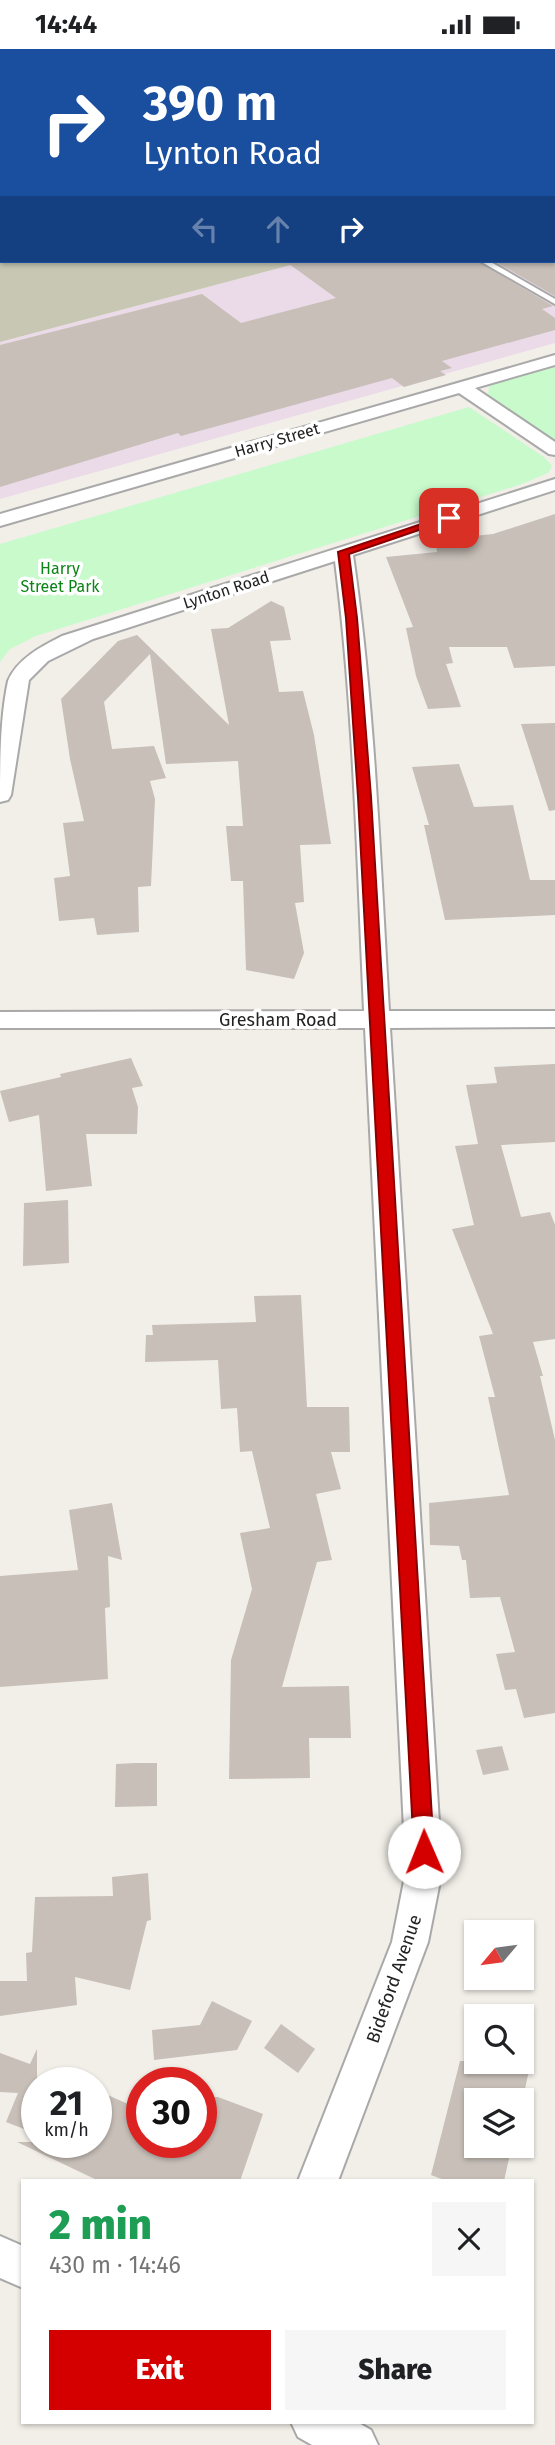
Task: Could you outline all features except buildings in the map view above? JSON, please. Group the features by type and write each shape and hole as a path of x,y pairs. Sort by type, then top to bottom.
{"street":[{"name":"Harry Street","path":"0,520 555,360"},
{"path":"461,387 555,450"},
{"name":"Lynton Road","path":"0,795 19,680 32,661 78,639 555,484"},
{"name":"Bideford Avenue","path":"319,2179 410,1942 425,1871 378,1020 355,659 343,552"},
{"name":"Gresham Road","path":"0,1020 555,1019"},
{"path":"0,2256 21,2267"},
{"path":"317,2424 356,2445"}],"lane":[{"path":"487,263 555,302"}],"shaded area":[{"path":"0,263 298,263 0,342"},
{"path":"298,263 555,263 555,343 0,499 0,342"}],"green space":[{"path":"555,365 555,441 488,395 489,387 496,382"},
{"name":"Harry Street Park","path":"469,407 544,457 552,466 548,473 522,484 36,636 10,649 0,662 0,544"}],"route":[{"path":"424,1852 365,797 352,618 343,552 449,518"}]}
